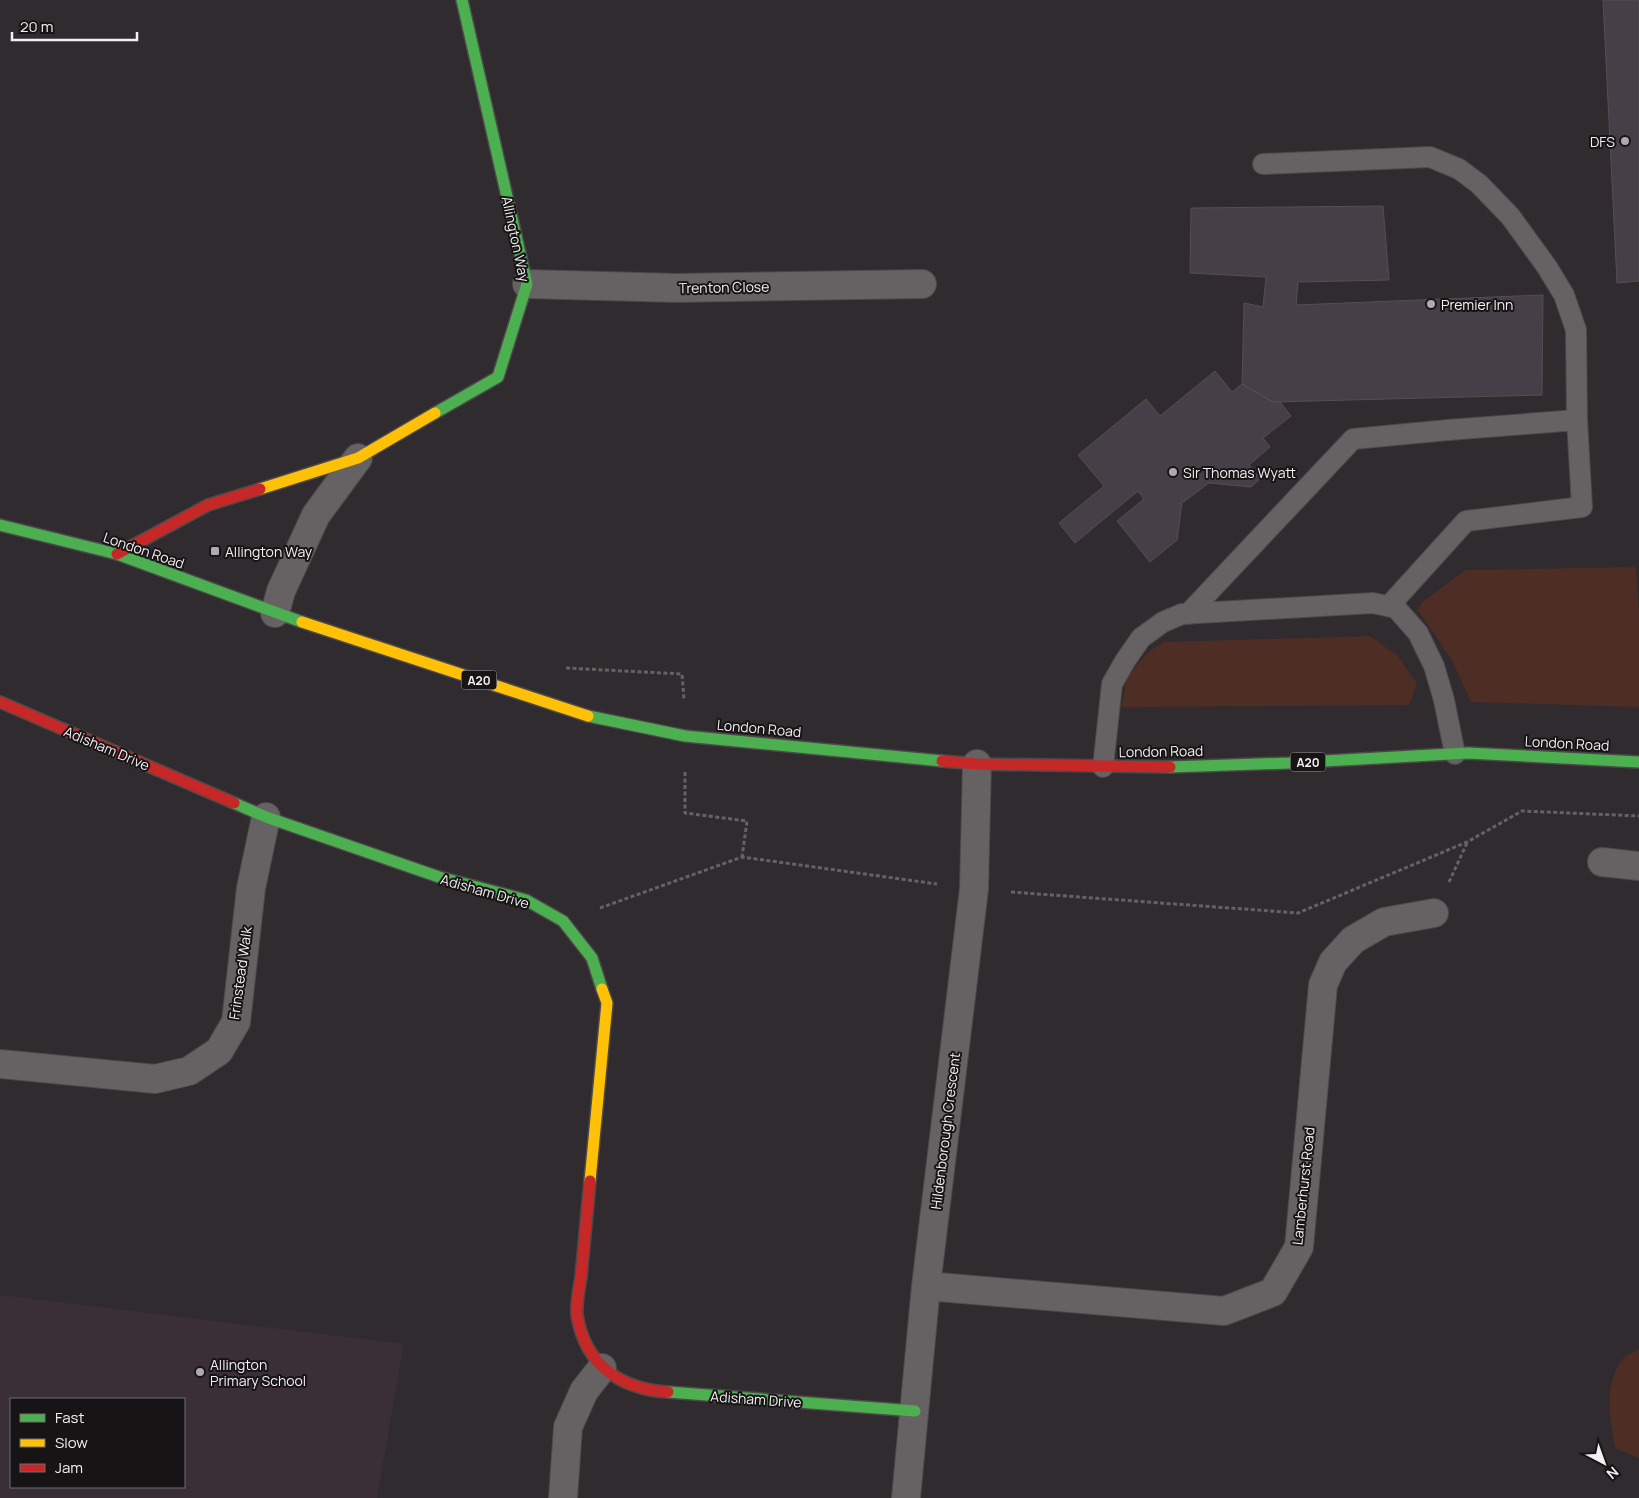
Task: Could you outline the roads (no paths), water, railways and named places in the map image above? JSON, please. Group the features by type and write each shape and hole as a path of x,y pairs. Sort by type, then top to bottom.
{"street":[{"name":"Allington Way","path":"117,554 208,505 358,458 498,377 527,284 462,0"},
{"name":"Trenton Close","path":"527,284 677,288 922,284"},
{"name":"Allington Way","path":"275,613 281,591 316,515 358,458"},
{"name":"London Road","path":"0,525 117,554 275,613 592,717 685,736 977,764 1104,767 1280,763 1468,753 1639,762"},
{"name":"Adisham Drive","path":"0,702 266,817 439,877 526,900 563,921 592,958 607,1003 577,1313 584,1341 602,1368 623,1382 649,1391 915,1411"},
{"name":"Hildenborough Crescent","path":"906,1498 926,1286 974,889 977,764"},
{"name":"Frinstead Walk","path":"0,1064 155,1079 189,1071 219,1051 236,1022 251,888 266,817"},
{"path":"1602,862 1639,866"},
{"name":"Lamberhurst Road","path":"926,1286 1224,1310 1273,1292 1299,1247 1324,985 1333,962 1353,940 1384,922 1434,913"},
{"path":"564,1498 568,1427 584,1391 602,1368"}],"lane":[{"path":"1263,164 1430,157 1459,169 1479,184 1510,216 1547,267 1564,295 1576,330 1582,507 1466,521 1389,606"},
{"path":"1188,614 1353,439 1578,420"},
{"path":"1104,767 1112,684 1141,638 1163,622 1182,614 1373,603 1396,608 1418,633 1434,666 1444,700 1455,754"}],"place":[{"name":"DFS","path":"1625,141"},
{"name":"Premier Inn","path":"1431,304"},
{"name":"Sir Thomas Wyatt","path":"1173,472"},
{"name":"Allington Way","path":"215,551"},
{"name":"Allington Primary School","path":"200,1372"}]}
